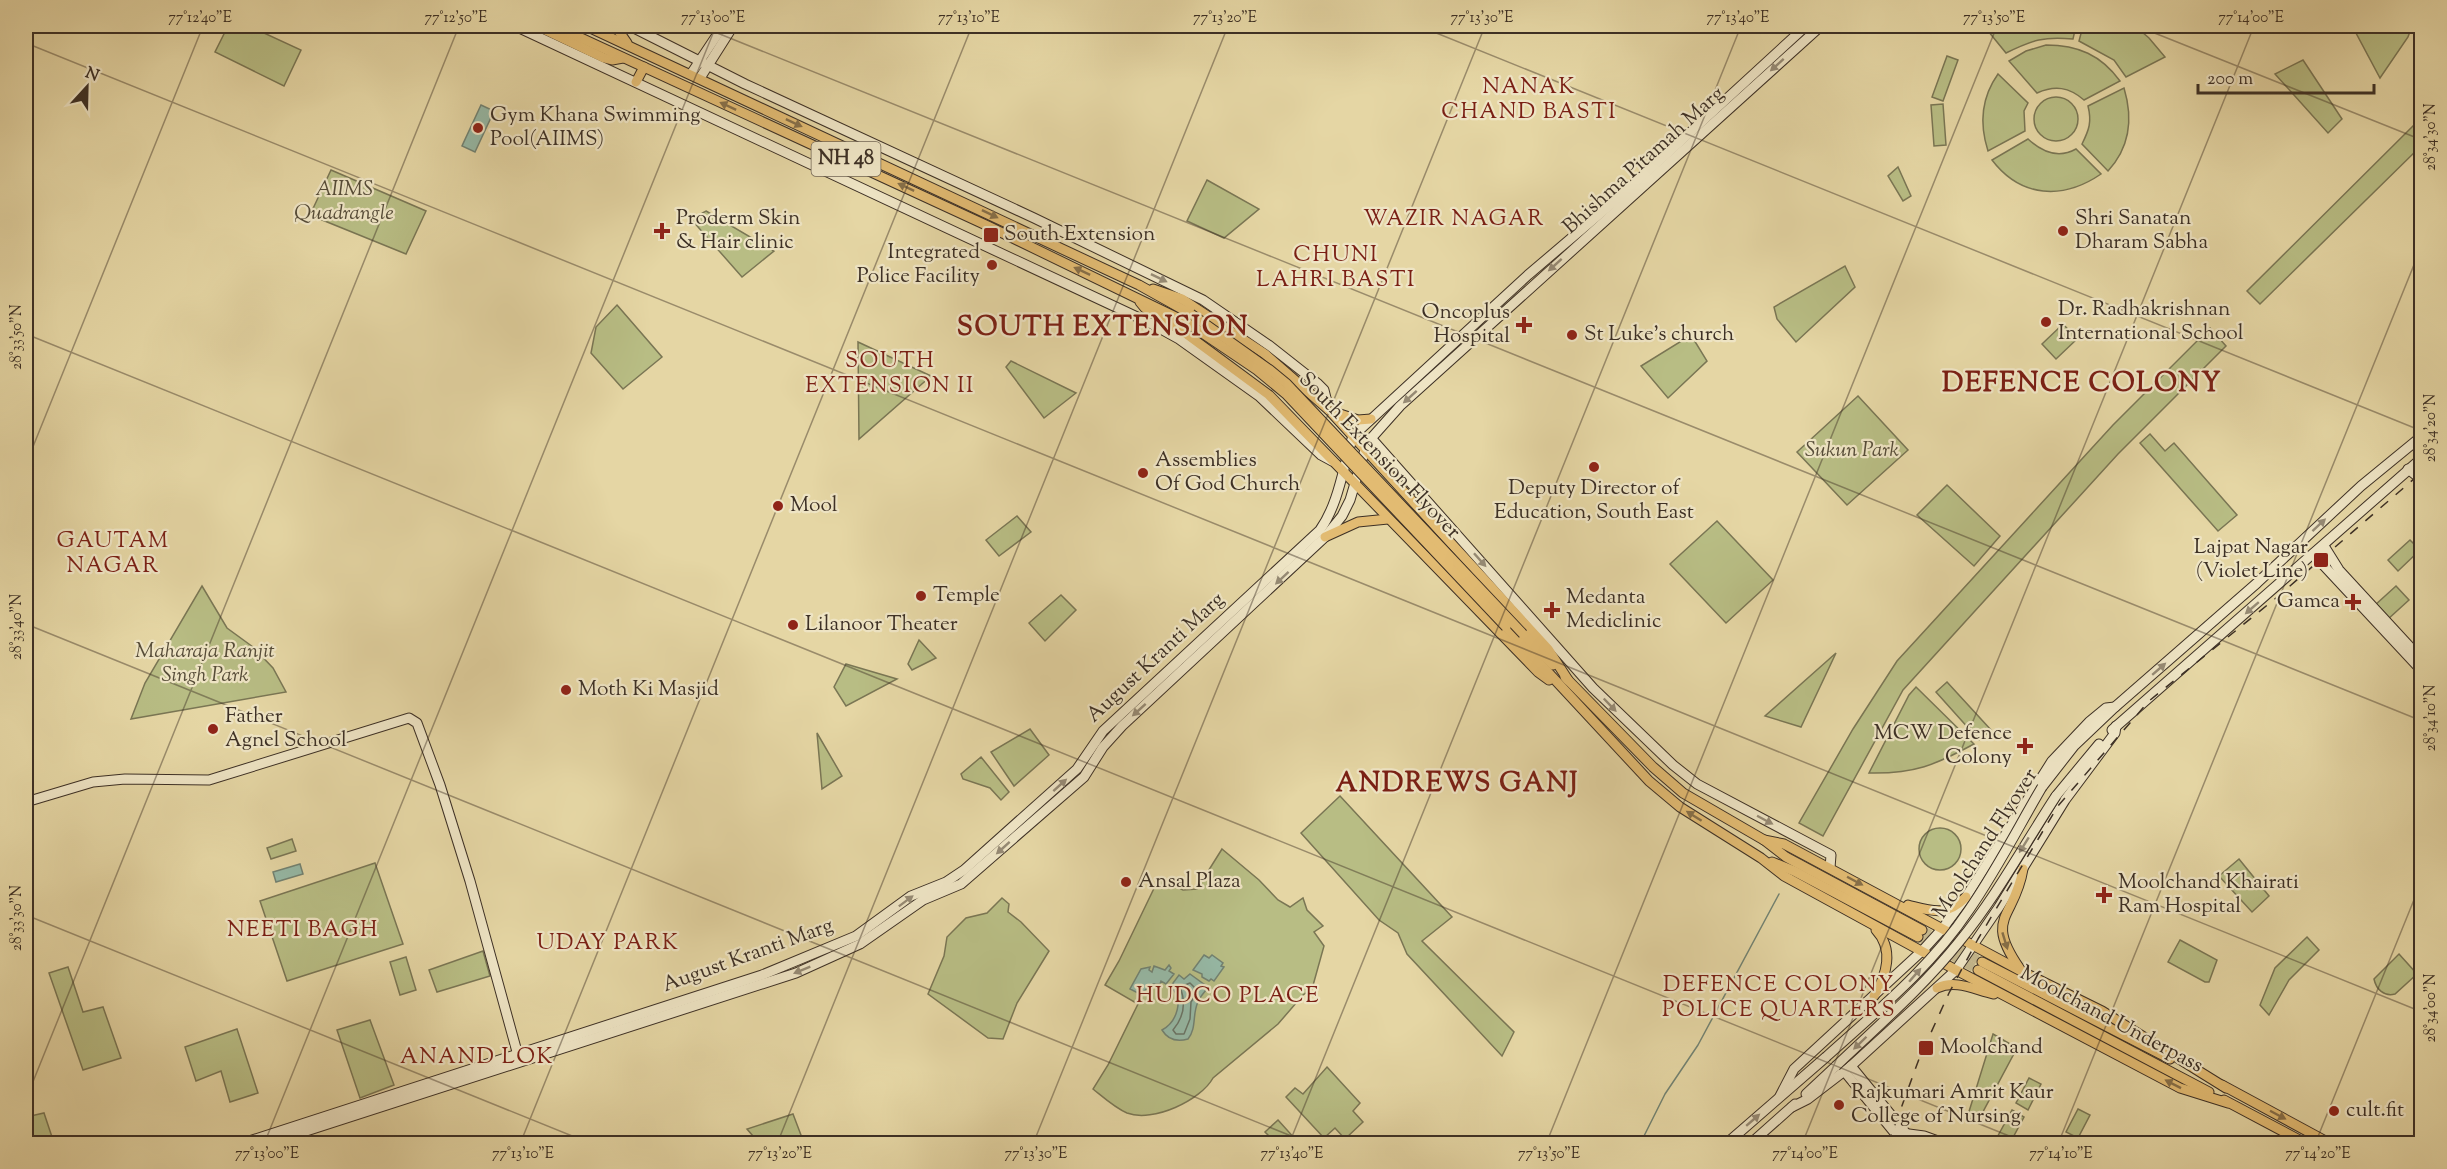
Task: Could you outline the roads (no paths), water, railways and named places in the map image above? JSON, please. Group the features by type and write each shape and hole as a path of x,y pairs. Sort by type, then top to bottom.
{"main road":[{"path":"515,26 709,118 741,130 897,202 1150,323 1179,339 1259,396 1321,455 1334,462"},
{"path":"537,26 604,58 612,60 623,58"},
{"name":"NH 48","path":"555,26 838,155 1135,296"},
{"name":"NH 48","path":"585,26 1139,285"},
{"path":"611,26 618,30 627,44"},
{"path":"630,26 808,114 1035,218 1203,300 1270,346 1317,383 1324,390 1329,410"},
{"path":"695,76 723,26"},
{"path":"704,62 733,26"},
{"name":"Bhishma Pitamah Marg","path":"1353,436 1441,357 1528,274 1622,195 1806,26"},
{"name":"Bhishma Pitamah Marg","path":"1356,485 1364,449 1382,424 1821,26"},
{"path":"636,82 644,67"},
{"path":"1139,285 1175,296 1197,308 1265,354 1329,410 1548,649 1568,680 1653,767 1683,793 1764,840 1786,857 1920,933 1794,871 1761,858"},
{"name":"South Extension Flyover","path":"1139,285 1270,370 1287,384 1568,680"},
{"path":"1135,296 1145,308 1185,333 1269,395 1538,672 1563,689 1649,781 1680,807 1761,858 1784,876 1872,926 1923,950 1956,970 2180,1088 2228,1102 2307,1143"},
{"name":"South Extension Flyover","path":"1135,296 1188,318 1286,394 1563,689"},
{"path":"1298,425 1308,430 1316,429 1322,424 1325,413 1319,403"},
{"path":"1329,410 1358,420 1373,417 1382,424"},
{"name":"August Kranti Marg","path":"266,1143 817,954 856,936 911,896 946,882 964,870 1077,769 1103,731 1320,530 1331,515 1336,501 1342,470 1353,436"},
{"path":"1780,1096 1794,1069 1923,950 1943,928 1966,897 2034,787 2061,749 2106,708 2115,707 2257,583 2361,486 2421,436"},
{"path":"1371,438 1593,688 1673,765 1697,784 1831,855 1830,868"},
{"path":"1750,1143 1792,1107 1808,1099 1847,1069 1956,970 2023,869 2065,800 2115,733 2116,726 2324,546 2421,458"},
{"path":"2408,469 2421,480"},
{"name":"August Kranti Marg","path":"243,1143 796,973 860,944 923,900 961,884 1084,777 1103,747 1122,726 1325,537 1346,510 1356,485"},
{"path":"1385,516 1378,502 1384,490 1395,488 1404,492"},
{"path":"1336,501 1346,510"},
{"path":"1325,537 1358,522 1385,516"},
{"path":"2324,546 2336,572 2421,671"},
{"path":"2313,554 2336,572 2421,660"},
{"name":"Moolchand Flyover","path":"1726,1143 1909,982 1969,910 2042,788 2074,746 2115,707"},
{"path":"26,802 93,782 125,779 209,780 409,718 417,723 440,785 496,968 519,1058"},
{"name":"Moolchand Flyover","path":"1792,1107 1918,987 1958,944 1980,915 2056,796 2116,726"},
{"path":"1764,840 1784,844 2102,1011 2226,1088 2331,1143"},
{"path":"2022,971 2006,948 2001,930 2003,919 2020,889 2023,869"},
{"path":"1974,883 1974,895 1982,904 1994,905 2004,898"},
{"path":"1893,902 1941,911 1952,909 1966,897"},
{"path":"1872,926 1884,941 1887,955 1882,983 1877,993"},
{"name":"Moolchand Underpass","path":"2226,1088 1980,966 2228,1102"},
{"path":"1937,988 1946,984 1956,984 2008,997"},
{"path":"1877,993 1892,986 1907,995 1910,1008 1903,1019"},
{"path":"1847,1069 1894,1132 1905,1132 1946,1143"}],"water":[{"name":"Gym Khana Swimming Pool(AIIMS)","path":"481,105 494,111 475,152 462,146"},
{"path":"300,864 303,874 276,882 273,872"},
{"path":"1204,955 1209,958 1212,955 1223,963 1221,966 1224,967 1214,981 1211,979 1209,981 1202,977 1202,974 1193,970"},
{"path":"1169,965 1171,968 1169,971 1174,974 1166,984 1161,981 1160,984 1153,984 1140,994 1130,989 1141,969 1150,967 1149,970 1152,972 1154,966 1165,970"},
{"path":"1190,974 1205,985 1203,988 1206,990 1196,1007 1191,1035 1188,1039 1173,1039 1162,1030 1172,1021 1177,1010 1177,997 1170,987 1179,975 1184,979"}],"waterway":[{"path":"1640,1144 1665,1094 1698,1045 1779,894"}],"tunnel":[{"path":"1922,930 1982,962"},
{"path":"1918,937 1978,970"}],"railway":[{"path":"1888,1144 1919,1059 1949,993 1978,939 2058,806 2149,701 2276,598 2422,472"}],"place":[{"name":"Gym Khana Swimming Pool(AIIMS)","path":"478,128"},
{"name":"Proderm Skin & Hair clinic","path":"662,231"},
{"name":"Shri Sanatan Dharam Sabha","path":"2063,231"},
{"name":"South Extension","path":"991,235"},
{"name":"Integrated Police Facility","path":"992,265"},
{"name":"Dr. Radhakrishnan International School","path":"2046,322"},
{"name":"Oncoplus Hospital","path":"1524,325"},
{"name":"St Luke's church","path":"1572,335"},
{"name":"Deputy Director of Education, South East","path":"1594,467"},
{"name":"Assemblies Of God Church","path":"1143,473"},
{"name":"Mool","path":"778,506"},
{"name":"Lajpat Nagar (Violet Line)","path":"2321,560"},
{"name":"Temple","path":"921,596"},
{"name":"Gamca","path":"2353,602"},
{"name":"Medanta Mediclinic","path":"1552,610"},
{"name":"Lilanoor Theater","path":"793,625"},
{"name":"Moth Ki Masjid","path":"566,690"},
{"name":"Father Agnel School","path":"213,729"},
{"name":"MCW Defence Colony","path":"2025,746"},
{"name":"Ansal Plaza","path":"1126,882"},
{"name":"Moolchand Khairati Ram Hospital","path":"2104,895"},
{"name":"Moolchand","path":"1926,1048"},
{"name":"Rajkumari Amrit Kaur College of Nursing","path":"1839,1105"},
{"name":"cult.fit","path":"2334,1111"}],"district":[{"name":"NANAK CHAND BASTI","path":"1529,100"},
{"name":"WAZIR NAGAR","path":"1454,220"},
{"name":"CHUNI LAHRI BASTI","path":"1336,268"},
{"name":"SOUTH EXTENSION","path":"1103,328"},
{"name":"SOUTH EXTENSION II","path":"890,374"},
{"name":"DEFENCE COLONY","path":"2082,384"},
{"name":"GAUTAM NAGAR","path":"113,554"},
{"name":"ANDREWS GANJ","path":"1457,784"},
{"name":"NEETI BAGH","path":"303,931"},
{"name":"UDAY PARK","path":"608,944"},
{"name":"HUDCO PLACE","path":"1228,997"},
{"name":"DEFENCE COLONY POLICE QUARTERS","path":"1779,998"},
{"name":"ANAND LOK","path":"477,1058"}],"park label":[{"name":"AIIMS Quadrangle","path":"344,202"},
{"name":"Sukun Park","path":"1852,451"},
{"name":"Maharaja Ranjit Singh Park","path":"205,664"}]}
